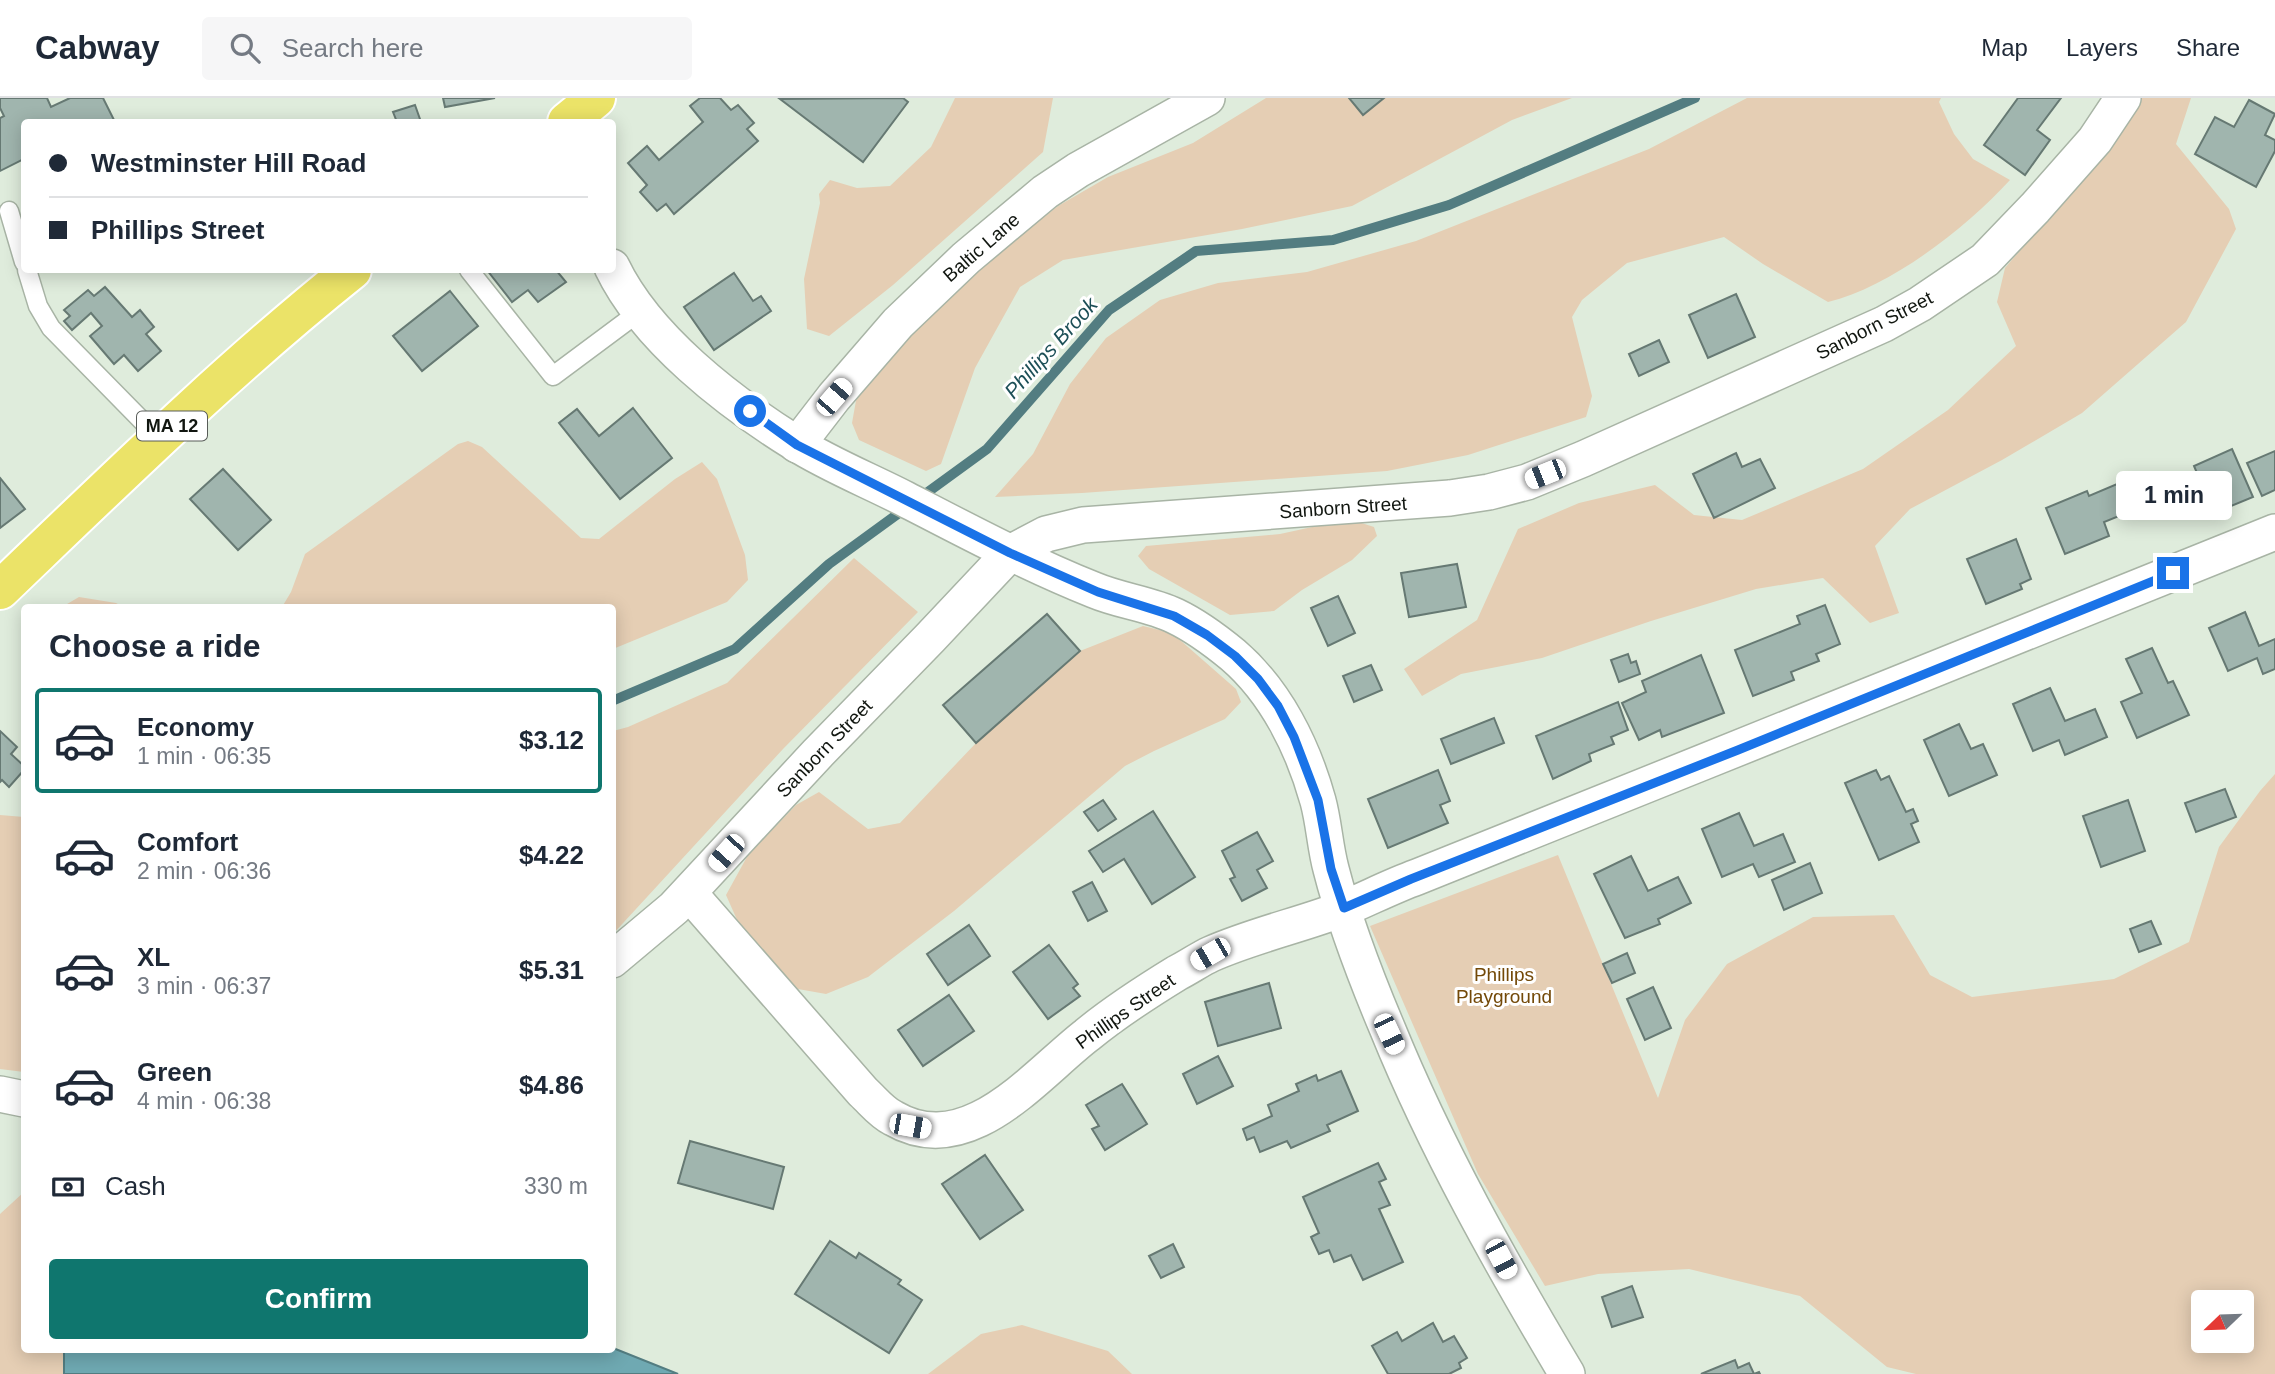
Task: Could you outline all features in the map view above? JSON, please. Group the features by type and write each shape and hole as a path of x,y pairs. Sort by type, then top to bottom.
{"main road":[{"path":"571,119 596,98"},
{"name":"MA 12","path":"0,590 208,392 293,317 348,273"}],"street":[{"path":"559,98 566,119"},
{"name":"Baltic Lane","path":"797,445 834,397 898,323 966,258 1045,192 1078,170 1207,98"},
{"name":"Sanborn Street","path":"616,957 689,893 818,753 1010,553 1046,534 1083,525 1450,498 1489,492 1549,472 1884,324 1940,291 1985,260 2035,208 2095,140 2123,98"},
{"path":"615,273 639,313 710,383 797,445 1010,553 1098,592 1174,616 1207,635 1235,656 1258,679 1278,706 1299,749 1318,800 1331,869 1359,957 1389,1034 1456,1176 1567,1374"},
{"name":"Phillips Street","path":"689,893 873,1102 894,1119 910,1126 927,1129 958,1126 1003,1107 1034,1083 1085,1036 1150,990 1210,954 1344,908 2275,532"},
{"path":"0,1094 21,1098"}],"lane":[{"path":"9,211 21,252"},
{"path":"28,273 38,306 51,328 159,438"},
{"path":"471,273 553,376 639,313"}],"green space":[{"path":"955,98 1053,98 1043,152 893,285 829,336 807,329 804,279 820,203 819,194 830,180 857,188 890,186 931,147"},
{"path":"1266,98 1349,98 1363,115 1384,98 1572,98 1512,120 1352,206 1242,229 1063,260 1020,287 975,368 941,464 926,471 859,440 852,423 857,395 903,337 990,258 1058,206 1108,177 1193,143"},
{"path":"1747,98 1941,98 1939,102 1954,134 1973,159 2010,180 1972,217 1926,253 1877,283 1828,302 1763,264 1724,237 1627,263 1582,300 1572,317 1592,396 1586,417 1468,455 1387,471 995,497 1033,454 1070,384 1106,338 1160,300 1218,283 1307,272 1416,241 1649,149"},
{"path":"2137,98 2191,98 2176,144 2229,209 2236,229 2186,322 2082,413 1910,509 1875,546 1899,613 1870,623 1823,578 1756,589 1542,658 1461,674 1422,696 1404,669 1477,620 1518,529 1579,503 1655,485 1694,515 1742,520 1863,469 1948,410 2016,346 1997,302 2005,268 2106,149"},
{"path":"468,441 482,447 581,538 599,539 675,479 702,462 717,479 745,555 748,580 727,602 616,648 616,604 284,604 305,554 458,444"},
{"path":"1349,519 1374,527 1377,536 1352,560 1302,590 1274,611 1230,615 1149,569 1138,556 1146,546 1280,534"},
{"path":"854,558 918,612 783,749 616,931 616,730 727,683"},
{"path":"79,597 118,604 67,604"},
{"path":"1143,626 1172,633 1236,689 1241,702 1225,719 1125,766 954,911 868,977 826,994 798,989 766,961 738,922 726,895 748,855 796,805 819,792 868,829 900,823 976,743 1080,651"},
{"name":"Phillips Playground","path":"2275,774 2275,1374 1916,1374 1887,1367 1800,1296 1689,1269 1598,1274 1545,1286 1478,1174 1370,926 1558,855 1658,1098 1685,1020 1727,964 1813,917 1894,915 1930,975 1972,997 2114,979 2189,942 2219,847"},
{"path":"0,815 21,817 21,1072 0,1069"},
{"path":"21,1195 21,1353 64,1353 64,1374 0,1374 0,1214"},
{"path":"1022,1325 1108,1351 1132,1374 928,1374 981,1334"}],"water":[{"path":"616,1349 678,1374 64,1374 64,1353 616,1353"}],"building":[{"path":"0,98 47,98 51,107 70,98 103,98 114,119 21,119 21,160 0,171 0,118 4,116 0,108"},
{"path":"443,98 495,98 445,107"},
{"path":"700,98 720,98 731,110 738,105 754,123 747,129 758,141 674,214 666,204 657,211 640,192 647,185 628,163 647,146 659,160 703,122 690,106"},
{"path":"903,98 908,102 863,162 780,99"},
{"path":"1349,98 1384,98 1363,115"},
{"path":"2018,98 2061,98 2037,130 2050,140 2025,175 1984,145"},
{"path":"2249,100 2275,114 2265,135 2275,140 2275,151 2256,187 2195,154 2215,117 2234,127"},
{"path":"415,105 420,119 396,119 393,112"},
{"path":"489,273 558,273 566,282 538,302 528,290 512,302"},
{"path":"734,273 753,301 761,296 771,311 714,350 684,307"},
{"path":"105,287 132,317 140,310 154,327 146,334 161,351 138,371 124,355 114,364 90,336 102,326 91,313 72,330 64,321 70,316 64,310 88,290 94,296"},
{"path":"450,291 478,326 422,371 393,336"},
{"path":"1736,294 1755,337 1708,358 1689,315"},
{"path":"1659,340 1669,362 1639,376 1629,354"},
{"path":"633,408 672,458 620,499 559,423 577,409 599,436"},
{"path":"2232,449 2253,497 2214,513 2194,466"},
{"path":"2275,451 2275,490 2262,496 2247,463"},
{"path":"1736,453 1742,467 1760,459 1775,488 1714,518 1693,474"},
{"path":"223,469 271,520 238,550 190,499"},
{"path":"0,478 25,509 0,528"},
{"path":"2117,484 2129,512 2104,522 2109,536 2065,554 2046,508 2087,491 2089,496"},
{"path":"2016,539 2031,579 2020,584 2022,589 1986,604 1967,559"},
{"path":"1457,564 1466,607 1409,617 1401,573"},
{"path":"1338,596 1355,633 1328,646 1311,608"},
{"path":"1825,605 1840,644 1816,654 1819,661 1791,672 1794,680 1753,696 1735,650 1800,624 1797,616"},
{"path":"2245,612 2259,646 2275,639 2275,669 2263,674 2257,658 2228,671 2209,628"},
{"path":"1047,614 1080,651 976,743 943,705"},
{"path":"2152,648 2168,683 2173,681 2189,715 2137,738 2121,702 2142,693 2126,659"},
{"path":"1628,654 1631,663 1636,661 1640,674 1619,682 1611,660"},
{"path":"1701,655 1724,713 1662,737 1660,730 1639,740 1622,703 1646,692 1642,681"},
{"path":"1371,665 1382,690 1354,702 1343,676"},
{"path":"2050,688 2065,721 2095,709 2107,737 2065,755 2059,740 2033,751 2013,704"},
{"path":"1618,702 1628,730 1611,737 1614,744 1589,754 1591,761 1553,779 1536,736"},
{"path":"1494,718 1504,743 1451,764 1441,739"},
{"path":"1959,724 1971,749 1983,744 1997,775 1949,796 1924,740"},
{"path":"0,731 17,747 11,754 21,763 21,773 9,787 2,780 0,782"},
{"path":"1438,770 1450,801 1440,805 1448,823 1388,848 1368,799"},
{"path":"1876,770 1881,780 1889,776 1906,812 1913,809 1918,821 1911,824 1919,842 1879,860 1845,783"},
{"path":"2225,789 2236,817 2196,832 2185,803"},
{"path":"1103,800 1116,819 1098,831 1084,812"},
{"path":"2128,800 2145,851 2101,867 2083,816"},
{"path":"1153,811 1195,877 1152,904 1124,859 1103,872 1089,851"},
{"path":"1739,813 1754,846 1783,834 1795,862 1759,877 1753,864 1722,877 1702,829"},
{"path":"1257,832 1273,861 1257,870 1267,888 1242,901 1230,879 1235,877 1222,851"},
{"path":"1631,856 1648,891 1678,877 1691,903 1658,919 1660,924 1625,938 1594,874"},
{"path":"1810,863 1822,893 1784,910 1772,880"},
{"path":"1092,882 1107,911 1088,921 1073,892"},
{"path":"2151,921 2161,944 2139,952 2130,929"},
{"path":"969,925 990,956 948,985 927,954"},
{"path":"1049,945 1078,984 1073,988 1080,996 1048,1019 1013,972"},
{"path":"1627,953 1635,973 1612,983 1603,964"},
{"path":"1269,983 1281,1028 1218,1046 1205,1002"},
{"path":"1653,987 1671,1028 1645,1040 1627,999"},
{"path":"949,995 974,1031 923,1066 898,1030"},
{"path":"1218,1056 1233,1086 1197,1104 1183,1074"},
{"path":"1341,1071 1358,1111 1327,1125 1330,1131 1291,1148 1287,1141 1260,1152 1254,1137 1247,1140 1243,1129 1272,1116 1268,1105 1299,1091 1296,1084 1316,1075 1318,1081"},
{"path":"1122,1084 1147,1124 1105,1150 1092,1129 1099,1126 1086,1105"},
{"path":"690,1141 784,1167 773,1209 678,1183"},
{"path":"985,1155 1023,1210 980,1239 942,1184"},
{"path":"1378,1163 1386,1179 1379,1182 1390,1205 1379,1209 1403,1262 1363,1280 1351,1255 1334,1262 1329,1250 1319,1254 1311,1237 1319,1233 1303,1197"},
{"path":"830,1241 856,1258 859,1253 901,1280 898,1284 922,1300 889,1353 795,1294"},
{"path":"1173,1244 1184,1267 1161,1278 1149,1256"},
{"path":"1632,1286 1643,1317 1612,1327 1602,1297"},
{"path":"1433,1323 1443,1342 1454,1336 1467,1358 1459,1363 1461,1368 1449,1374 1388,1374 1372,1346 1397,1332 1402,1341"},
{"path":"1735,1360 1738,1368 1749,1363 1754,1374 1701,1374"}],"waterway":[{"name":"Phillips Brook","path":"616,699 735,649 829,564 987,449 1109,310 1196,251 1333,240 1449,205 1695,98"}],"route":[{"path":"750,411 797,445 1010,553 1098,592 1174,616 1207,635 1235,656 1258,679 1278,706 1294,737 1318,800 1331,869 1344,908 2173,573"}]}
